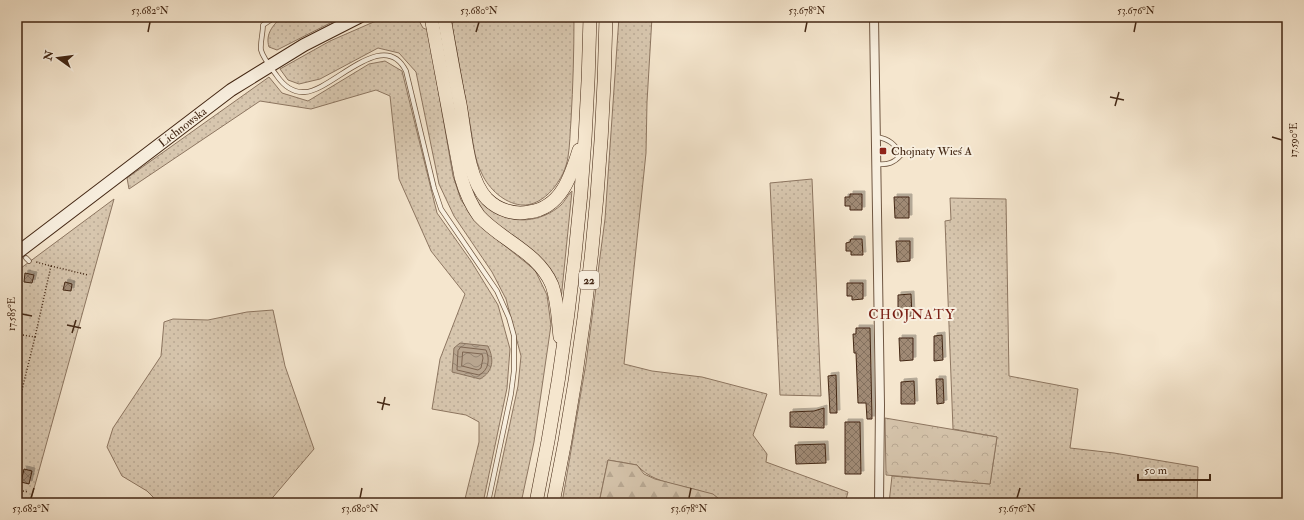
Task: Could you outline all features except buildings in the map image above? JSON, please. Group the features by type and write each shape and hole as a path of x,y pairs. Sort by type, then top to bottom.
{"main road":[{"path":"431,17 464,187 471,205 480,216 490,226 531,257 548,279 556,301 561,361"},
{"name":"22","path":"444,17 472,169 478,185 488,199 500,208 516,213 528,213 542,208 552,202 562,191 571,175 586,129"},
{"name":"22","path":"536,503 561,361 575,258 586,129 590,17"},
{"name":"22","path":"552,503 575,383 592,258 602,134 606,17"}],"street":[{"name":"Lichnowska","path":"24,257 231,90 304,45 359,17"},
{"path":"874,17 877,137 879,503"}],"lane":[{"path":"276,17 263,25 261,50 281,81 289,88 305,92 314,91 343,72 376,56 391,57 399,61 404,66 409,77 439,204 497,291 509,318 514,336 512,394 488,503"},
{"path":"877,137 885,138 896,144 902,155 896,161 886,164 877,164"}],"path":[{"path":"24,257 51,266 88,275"},
{"path":"17,410 51,266"},
{"path":"17,334 35,338"},
{"path":"17,490 28,492"}],"green space":[{"path":"282,17 342,17 277,50 269,47 268,38 273,27"},
{"path":"385,17 417,17 423,28 428,30 453,176 461,200 479,225 535,270 547,295 551,325 534,442 521,503 493,503 518,386 521,356 506,299 492,272 454,216 439,184 416,72 399,53 378,48 320,79 299,84 288,80 280,69 330,41"},
{"path":"455,17 574,17 574,56 568,157 563,174 558,182 546,196 538,201 521,205 515,204 503,198 493,190 485,180 479,168 474,149 452,25"},
{"path":"619,17 652,17 647,102 646,153 624,364 652,371 702,377 767,394 753,435 767,454 766,462 848,492 845,503 724,503 714,496 656,479 637,465 608,460 599,503 562,503 586,363 605,219"},
{"path":"441,43 466,157 491,209 508,218 517,220 536,218 553,211 561,205 572,191 561,300 559,290 484,214 472,197"},
{"path":"385,61 402,71 437,213 471,261 498,305 510,349 507,388 483,503 464,503 479,442 479,422 466,415 432,409 440,359 465,294 431,251 399,179 390,96 376,90 311,109 260,101 129,189 127,178 269,77 282,93 308,101 369,64"},
{"path":"812,179 821,396 780,395 770,183"},
{"path":"950,198 1006,199 1009,376 1078,389 1070,448 1114,453 1198,467 1197,503 889,503 892,476 990,484 997,437 953,429 945,221 951,220"},
{"path":"114,199 30,503 17,503 17,271"},
{"path":"273,310 285,366 314,449 268,503 159,503 147,491 122,476 107,447 113,428 161,356 164,322 173,319 208,320 247,312"},
{"path":"885,418 997,437 990,484 886,475"},
{"path":"608,460 637,465 644,474 655,479 713,494 724,503 599,503"}],"water":[{"path":"460,343 488,346 492,364 485,376 480,379 452,372 454,348"}],"place":[{"name":"Chojnaty Wieś A","path":"883,151"}],"district":[{"name":"CHOJNATY","path":"912,314"}]}
